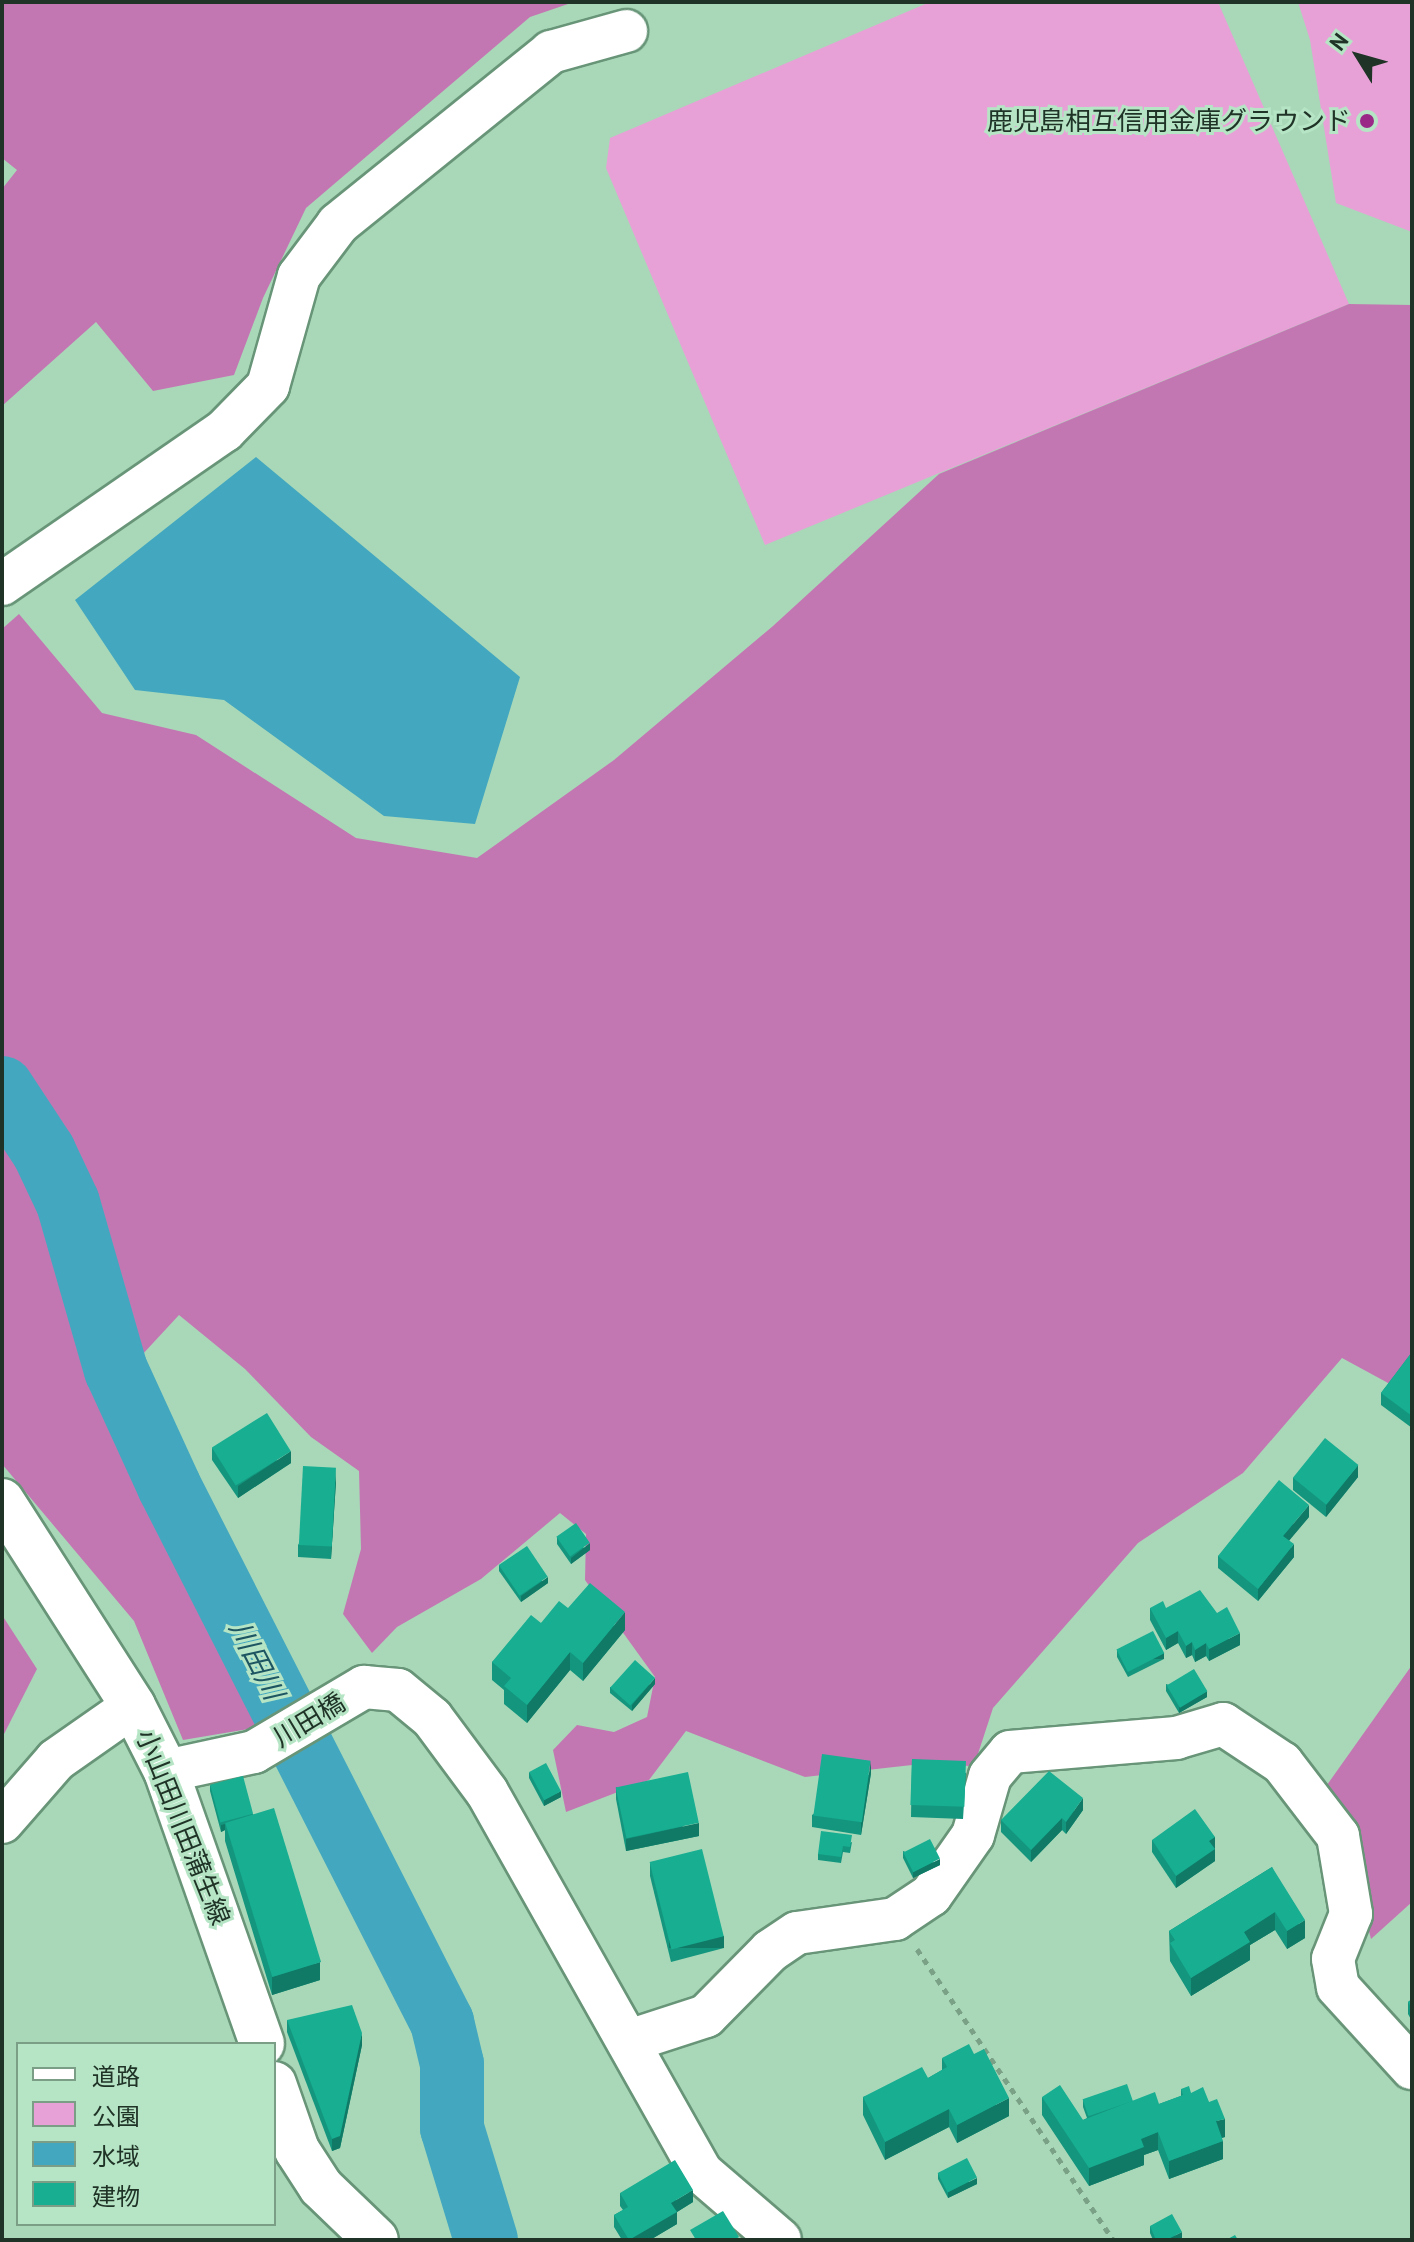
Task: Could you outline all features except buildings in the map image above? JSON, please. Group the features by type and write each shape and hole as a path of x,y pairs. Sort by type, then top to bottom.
{"main road":[{"name":"小山田川田蒲生線","path":"2,1501 133,1706 166,1771 261,2042"},
{"path":"276,2090 297,2150 321,2187 376,2240"}],"street":[{"path":"2,584 224,431 268,386 299,276 338,224 551,52 626,31"},
{"name":"川田橋","path":"166,1771 254,1752 364,1687 398,1690 432,1718 487,1792 629,2041"},
{"path":"2,1822 56,1760 133,1706"},
{"path":"780,2240 701,2172 629,2041 706,2016 770,1951 797,1933 895,1919 931,1895 973,1835 990,1776 1010,1752 1176,1738 1223,1724 1282,1763 1338,1836 1351,1914 1333,1959 1338,1987 1412,2068"}],"path":[{"path":"895,1919 1015,2088 1113,2240"}],"green space":[{"path":"930,2 1218,2 1349,304 765,545 606,168 610,138"},
{"name":"鹿児島相互信用金庫グラウンド","path":"1298,2 1412,2 1412,232 1336,203 1310,40"}],"shaded area":[{"path":"2,2 574,2 530,17 306,208 263,298 234,375 153,391 96,322 2,406 2,189 17,170 2,158"},
{"path":"1349,304 1412,305 1412,1396 1342,1358 1243,1473 1138,1543 993,1708 974,1766 912,1765 805,1777 686,1731 649,1780 566,1812 553,1750 577,1725 614,1732 647,1717 655,1677 585,1580 586,1534 560,1513 481,1579 397,1627 372,1653 343,1614 361,1549 359,1471 311,1437 245,1369 179,1315 103,1397 267,1726 183,1740 134,1621 2,1464 2,629 19,614 102,713 196,735 356,838 477,858 614,760 773,626 939,474"},
{"path":"2,1615 37,1669 2,1738"},
{"path":"1412,1665 1412,1902 1371,1939 1351,1862 1305,1816"}],"water":[{"path":"256,457 520,677 475,824 384,816 224,700 135,690 75,600"}],"waterway":[{"name":"川田川","path":"2,1088 44,1152 68,1203 116,1370 169,1486 442,2022 452,2064 452,2128 486,2240"}],"place":[{"name":"鹿児島相互信用金庫グラウンド","path":"1367,121"}]}
